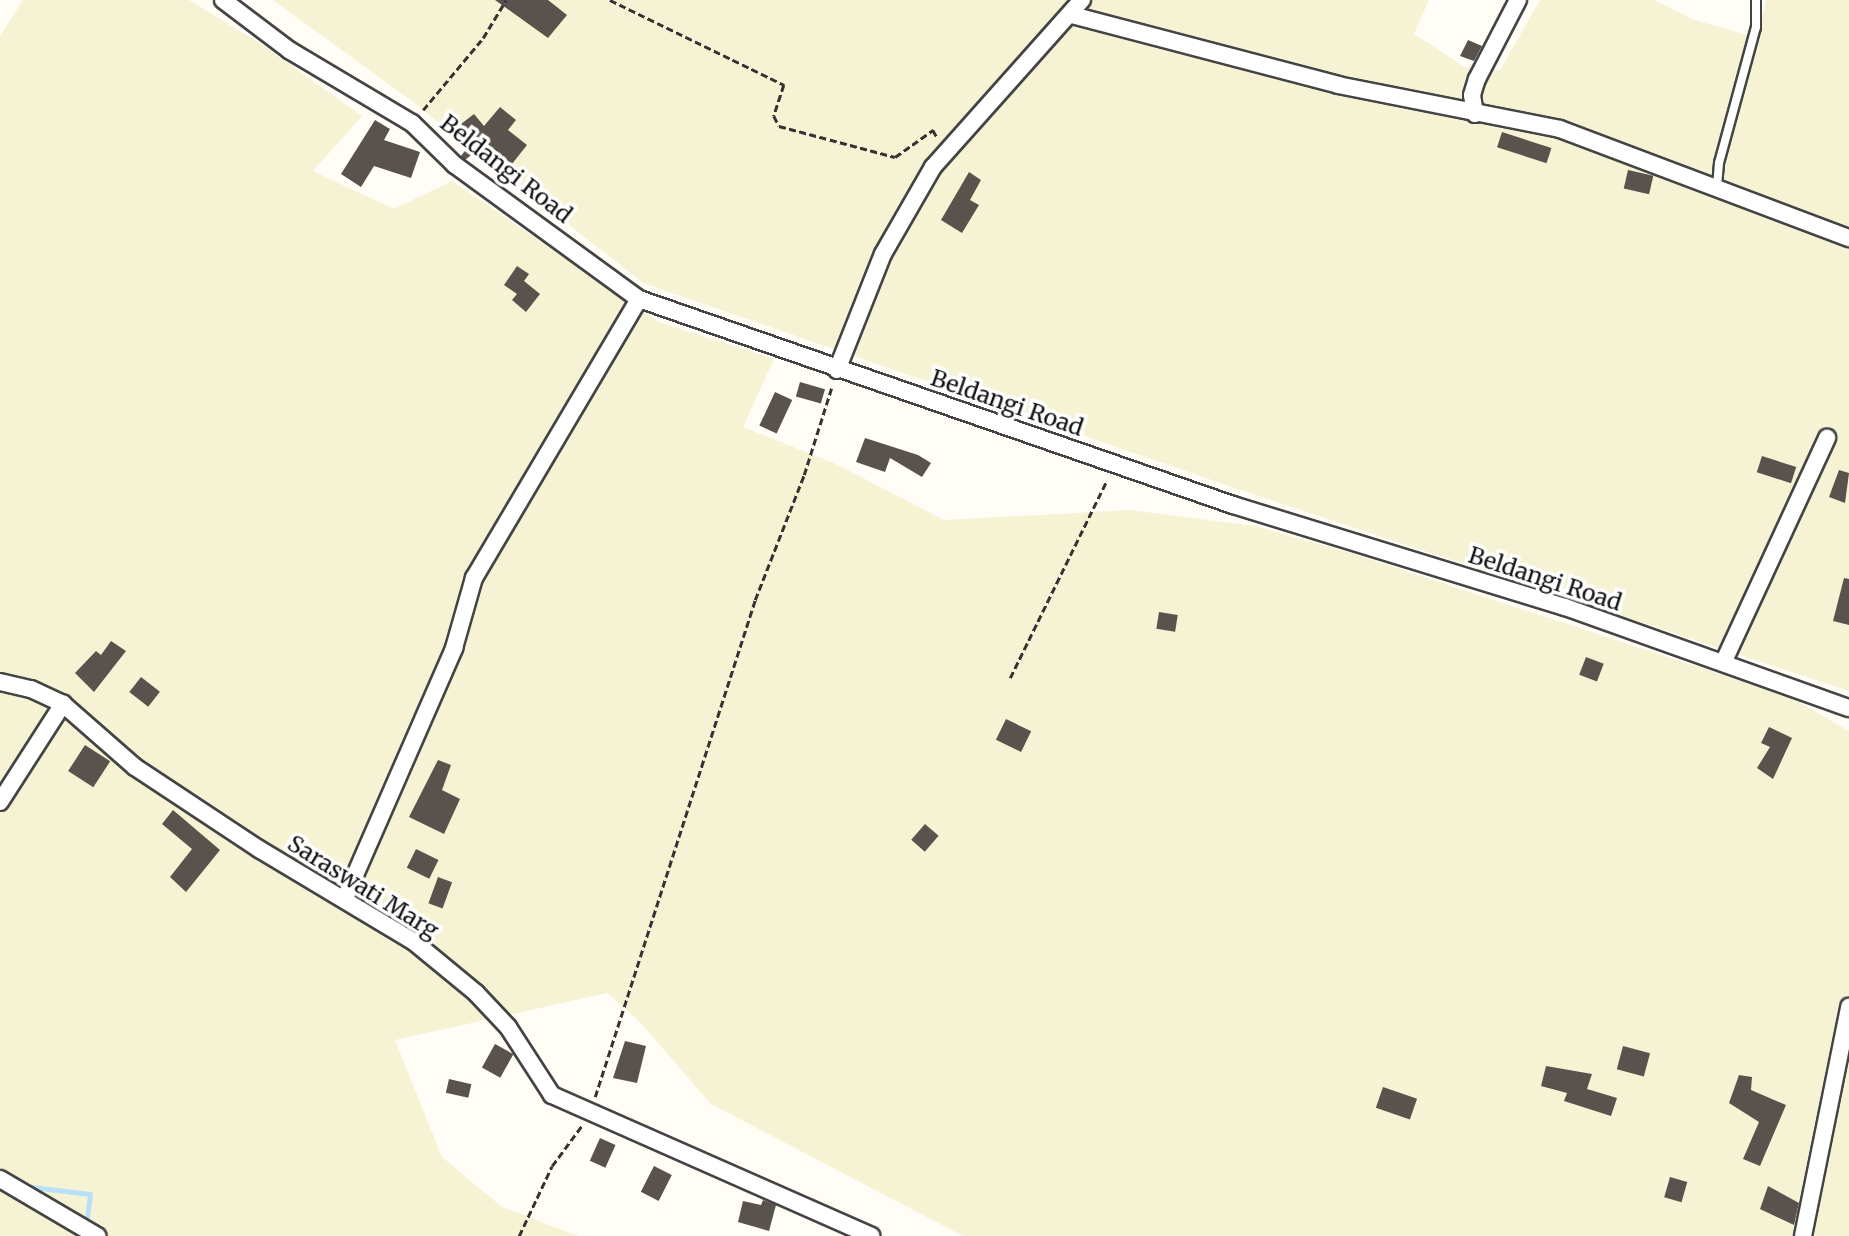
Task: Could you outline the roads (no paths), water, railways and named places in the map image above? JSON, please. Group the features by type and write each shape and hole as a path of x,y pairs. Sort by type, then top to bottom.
{"street":[{"name":"Beldangi Road","path":"223,0 289,50 412,123 455,165 639,299 1114,464 1724,661 1849,708"},
{"path":"837,370 883,254 933,167 1072,15 1082,0"},
{"path":"1475,114 1472,95 1477,79 1518,0"},
{"path":"1072,15 1338,85 1560,129 1717,186 1773,212 1849,238"},
{"path":"345,898 454,648 474,578 639,299"},
{"path":"1724,661 1827,438"},
{"name":"Saraswati Marg","path":"0,682 31,689 63,704 135,767 413,941 476,993 508,1027 552,1095 871,1236"},
{"path":"0,802 63,704"},
{"path":"1803,1236 1849,1007"},
{"path":"0,1179 97,1236"}],"lane":[{"path":"1717,186 1719,163 1756,27 1756,0"}],"waterway":[{"path":"24,1186 90,1194 86,1226"}]}
